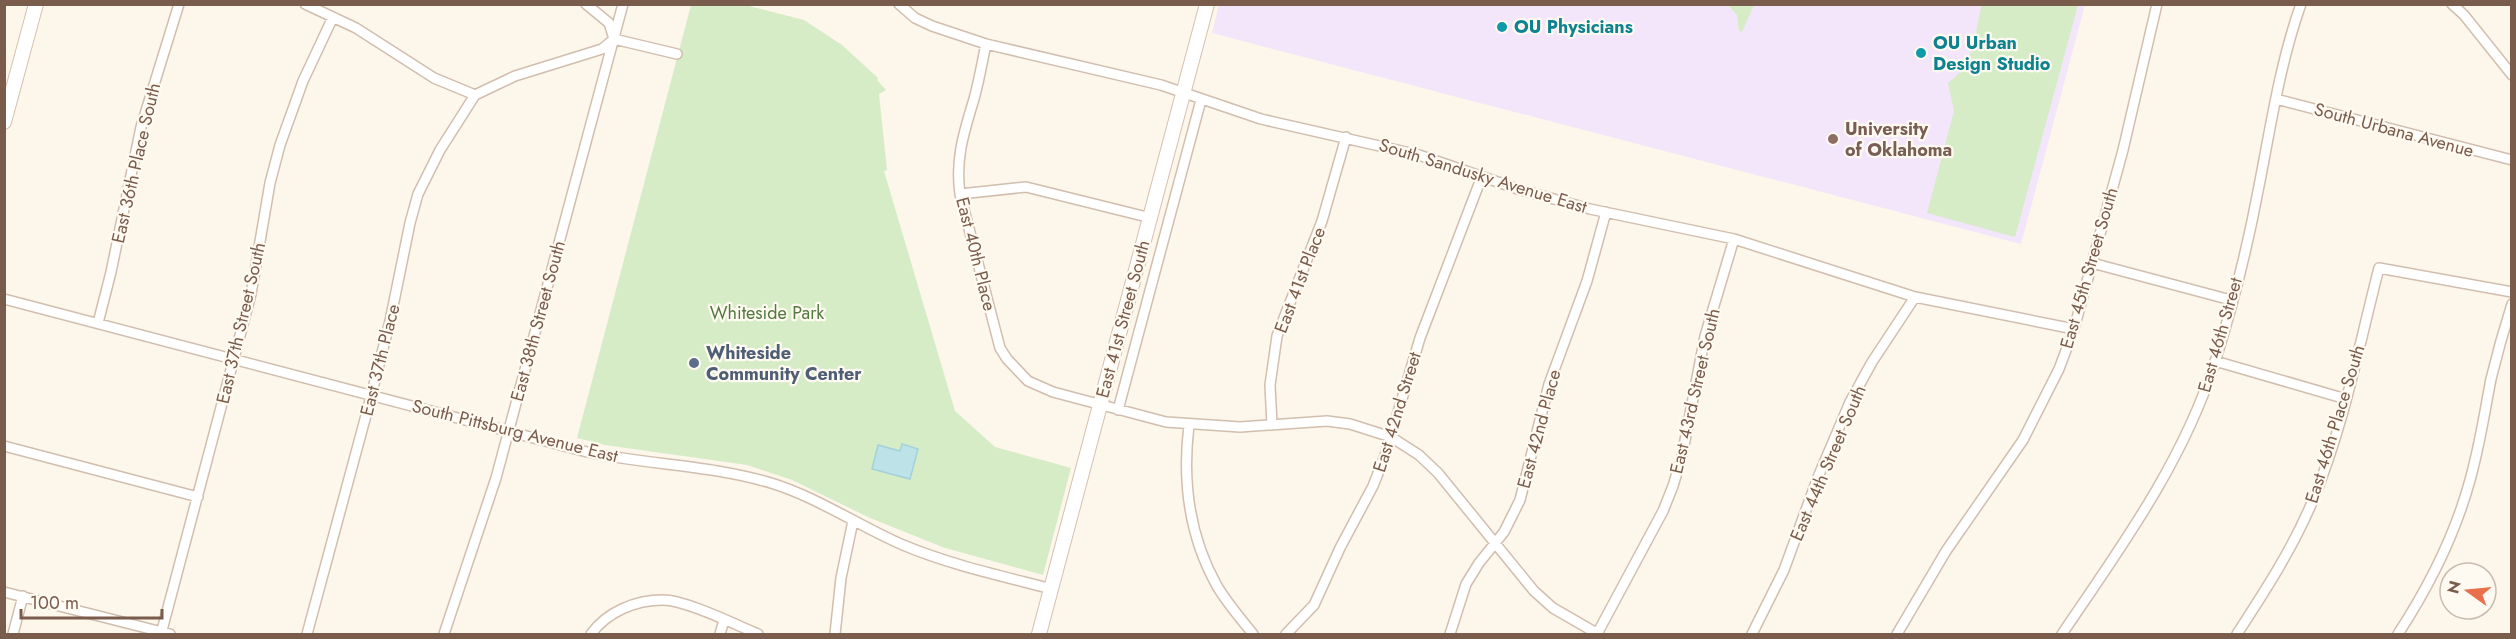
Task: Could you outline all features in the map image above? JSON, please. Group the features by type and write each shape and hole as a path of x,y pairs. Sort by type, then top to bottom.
{"main road":[{"path":"4,122 36,4"},
{"name":"East 41st Street South","path":"1040,634 1207,4"}],"street":[{"name":"East 36th Place South","path":"98,323 141,127 179,4"},
{"path":"305,4 377,41 434,78 475,95 515,76 602,49 614,39"},
{"path":"586,4 609,23 614,39"},
{"name":"East 38th Street South","path":"444,634 482,525 623,4"},
{"name":"South Sandusky Avenue East","path":"898,4 932,26 986,44 1161,85 1201,100 1262,118 1419,155 1557,200 1734,239 1915,297 2074,329"},
{"name":"East 45th Street South","path":"1897,634 1946,551 2023,440 2046,397 2074,329 2123,150 2157,4"},
{"name":"East 46th Street","path":"2062,634 2148,508 2188,433 2215,361 2252,220 2276,99 2301,4"},
{"path":"2452,4 2464,15 2511,75"},
{"name":"East 37th Street South","path":"164,634 251,294 270,183 280,145 303,81 333,17"},
{"path":"614,39 677,54"},
{"name":"East 40th Place","path":"986,44 978,84 960,142 957,173 960,194 1000,348 1028,381 1053,392 1100,405"},
{"name":"East 37th Place","path":"307,634 372,395 418,194 440,150 475,95"},
{"name":"South Urbana Avenue","path":"2276,99 2511,160"},
{"name":"East 41st Street South","path":"1118,410 1201,100"},
{"name":"East 41st Place","path":"1272,425 1270,385 1277,336 1322,221 1346,137"},
{"name":"East 42nd Street","path":"1286,634 1314,605 1340,548 1373,486 1391,437 1423,328 1455,251 1482,176"},
{"path":"960,194 1026,188 1150,218"},
{"name":"East 42nd Place","path":"1450,634 1466,584 1512,518 1520,500 1549,384 1587,281 1606,212"},
{"name":"East 43rd Street South","path":"1597,634 1663,511 1673,486 1682,456 1705,336 1734,239"},
{"path":"2092,263 2231,300"},
{"name":"East 46th Place South","path":"2237,634 2294,543 2329,458 2379,268 2511,292"},
{"name":"East 44th Street South","path":"1752,634 1784,570 1818,477 1850,402 1872,362 1915,297"},
{"name":"South Pittsburg Avenue East","path":"4,299 615,458 715,469 742,475 786,489 926,554 1052,589"},
{"path":"2398,634 2434,572 2452,534 2480,441 2492,378 2511,304"},
{"path":"2215,361 2346,399"},
{"path":"1100,405 1166,422 1189,425 1223,427 1337,421 1391,437 1419,455 1438,473 1534,591 1553,608 1597,634"},
{"path":"1189,425 1185,464 1191,520 1197,542 1218,587 1253,634"},
{"path":"4,446 198,497"},
{"path":"835,634 840,586 853,521"},
{"path":"4,592 164,634"},
{"path":"13,634 23,596"},
{"path":"591,634 613,614 634,604 664,600 696,609 758,634"},
{"path":"720,634 724,620"}],"shaded area":[{"name":"University of Oklahoma","path":"1219,4 2085,5 2021,244 1212,33"}],"green space":[{"path":"1982,4 2078,5 2015,237 1927,213 1954,111 1948,83 1964,67 1969,58"},
{"name":"Whiteside Park","path":"691,5 745,5 804,20 842,45 878,78 877,80 886,90 879,94 887,170 884,171 955,411 995,447 1071,468 1043,575 945,548 870,518 792,480 747,465 605,445 577,438"},
{"path":"1728,5 1754,5 1742,32 1739,31 1737,15"}],"water":[{"path":"902,444 918,449 910,479 872,469 878,445 900,451"}],"place":[{"name":"OU Physicians","path":"1502,27"},
{"name":"OU Urban Design Studio","path":"1921,53"},
{"name":"University of Oklahoma","path":"1833,139"},
{"name":"Whiteside Community Center","path":"694,363"}]}
